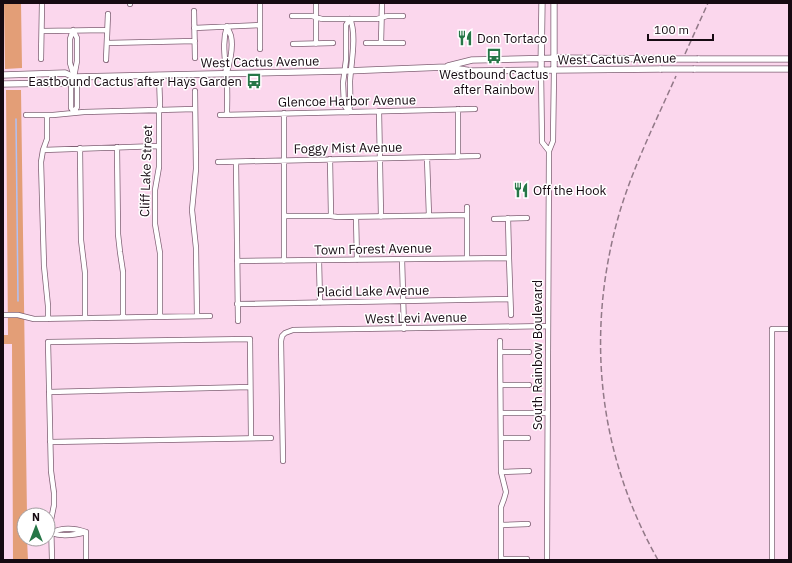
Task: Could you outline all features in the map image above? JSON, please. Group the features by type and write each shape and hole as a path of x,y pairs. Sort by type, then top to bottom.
{"main road":[{"name":"South Rainbow Boulevard","path":"541,71 542,3"},
{"name":"South Rainbow Boulevard","path":"554,3 554,70"},
{"name":"West Cactus Avenue","path":"446,67 472,60 554,58 789,59"},
{"name":"West Cactus Avenue","path":"3,75 65,73 74,77 348,71 446,67 472,71 789,69"},
{"name":"West Cactus Avenue","path":"3,84 67,82 74,77"}],"street":[{"path":"41,59 42,3"},
{"path":"260,3 260,49"},
{"path":"316,3 316,44"},
{"path":"381,43 382,3"},
{"path":"194,11 195,58"},
{"path":"106,60 108,14"},
{"path":"292,16 312,16 322,19 377,19 387,16 403,16"},
{"path":"349,112 348,71 352,60 353,36 350,19"},
{"path":"194,28 260,25"},
{"path":"227,26 231,36 231,61 226,73 227,114"},
{"path":"73,30 77,38 77,61 71,88 71,108 74,112"},
{"path":"42,31 107,30"},
{"path":"107,43 195,41"},
{"path":"293,44 333,43"},
{"path":"366,43 403,43"},
{"name":"South Rainbow Boulevard","path":"547,560 549,151 553,141 554,70"},
{"name":"South Rainbow Boulevard","path":"541,71 542,142 549,151"},
{"name":"Cliff Lake Street","path":"159,75 159,167 156,185 155,224 160,253 160,316"},
{"path":"194,90 196,169 192,210 196,248 197,316"},
{"path":"26,115 46,115 74,112 195,109"},
{"path":"458,109 458,157"},
{"name":"Glencoe Harbor Avenue","path":"220,115 475,109"},
{"path":"379,111 381,217"},
{"path":"284,113 284,261"},
{"path":"46,115 47,133 41,162 43,247 48,318"},
{"path":"43,150 159,146"},
{"path":"80,148 81,240 85,273 86,318"},
{"path":"117,148 119,243 123,272 123,317"},
{"name":"Foggy Mist Avenue","path":"218,162 478,156"},
{"path":"428,158 429,216"},
{"path":"330,160 331,216"},
{"path":"236,162 238,321"},
{"path":"467,207 467,258"},
{"path":"284,216 381,217 467,215"},
{"path":"356,217 357,260"},
{"path":"508,218 510,315"},
{"path":"494,219 527,218"},
{"name":"Town Forest Avenue","path":"237,261 509,258"},
{"path":"402,259 404,329"},
{"path":"319,260 320,303"},
{"name":"Placid Lake Avenue","path":"237,304 510,299"},
{"path":"3,315 18,315 34,319 210,316"},
{"name":"West Levi Avenue","path":"283,461 281,341 284,333 293,330 548,326"},
{"path":"772,560 772,329 789,329"},
{"path":"54,507 54,493 51,471 48,342 250,339 251,438"},
{"path":"500,341 501,472 506,492 501,507 501,560 528,559"},
{"path":"501,352 529,352"},
{"path":"501,385 528,385"},
{"path":"49,392 250,387"},
{"path":"501,413 547,413"},
{"path":"50,442 271,438"},
{"path":"501,438 528,438"},
{"path":"501,472 529,471"},
{"path":"501,525 528,524"},
{"path":"56,535 76,535 86,532 86,560"},
{"path":"52,547 52,560"}],"shaded area":[{"path":"4,3 21,3 22,68 5,69"},
{"path":"6,90 21,90 27,507 16,507 16,547 27,547 28,560 13,560 12,344 3,344 3,335 8,335"}],"waterway":[{"path":"16,119 18,301"}],"railway":[{"path":"685,54 708,3"},
{"path":"658,560 637,519 621,477 610,433 603,390 601,345 603,301 609,256 620,211 653,126 676,76"}],"place":[{"name":"Don Tortaco","path":"465,38"},
{"name":"Westbound Cactus after Rainbow","path":"494,56"},
{"name":"Eastbound Cactus after Hays Garden","path":"254,81"},
{"name":"Off the Hook","path":"521,190"}]}
